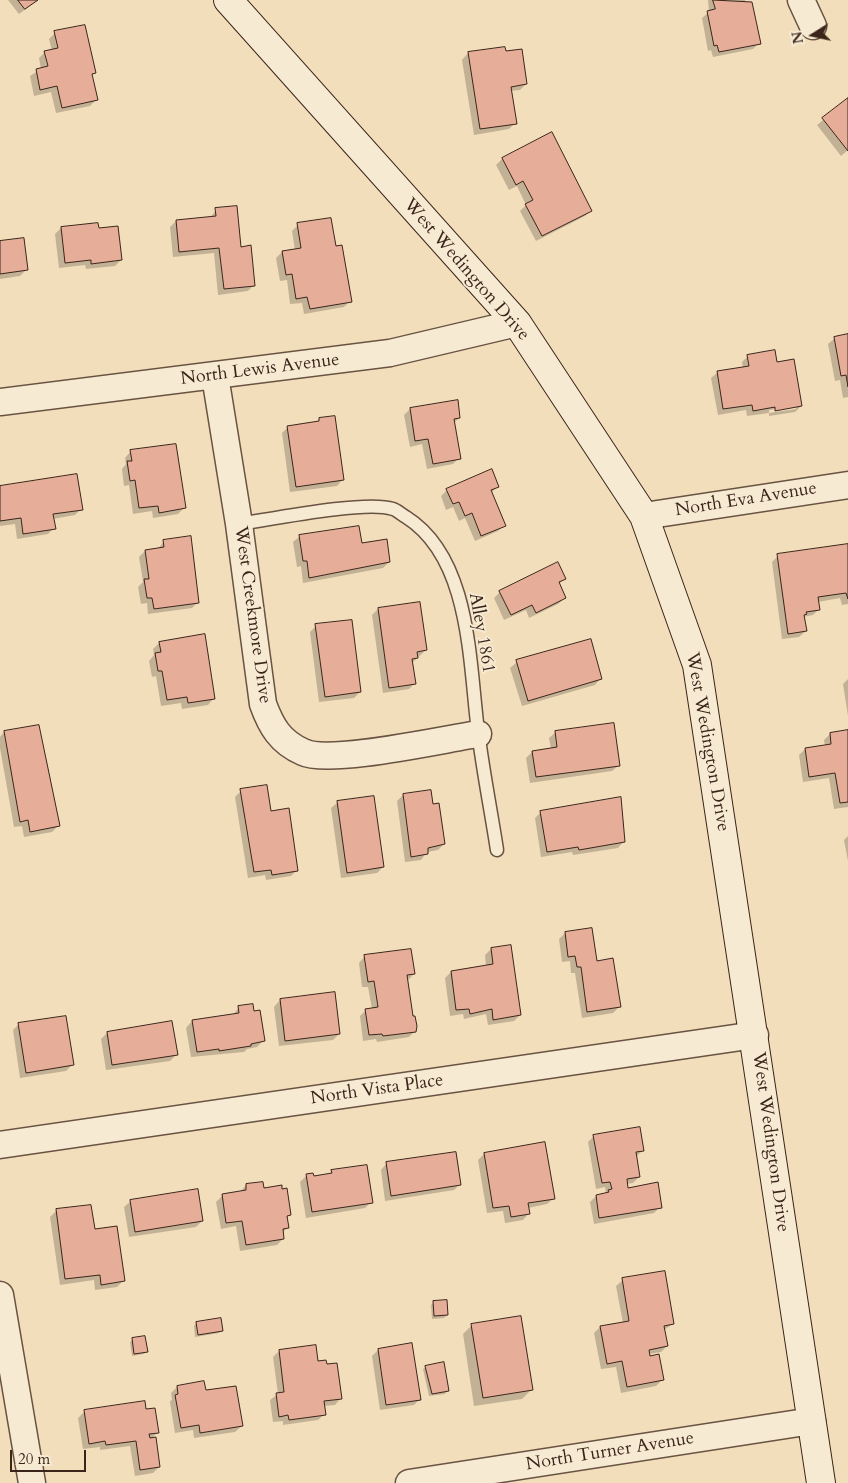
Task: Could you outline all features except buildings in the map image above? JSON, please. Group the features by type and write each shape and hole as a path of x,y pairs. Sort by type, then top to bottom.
{"main road":[{"name":"West Wedington Drive","path":"228,0 517,323 644,516 697,665 821,1483"}],"street":[{"path":"801,0 813,26"},
{"name":"North Lewis Avenue","path":"0,402 390,353 517,323"},
{"name":"West Creekmore Drive","path":"216,376 239,524 263,704 270,725 284,742 305,754 330,757 478,734"},
{"name":"North Eva Avenue","path":"644,516 848,485"},
{"name":"North Vista Place","path":"0,1145 754,1034"},
{"path":"0,1295 32,1483"},
{"name":"North Turner Avenue","path":"409,1483 812,1422"}],"lane":[{"name":"Alley 1861","path":"239,524 360,507 393,509 417,524 437,546 451,573 462,610 478,734 497,850"}]}
